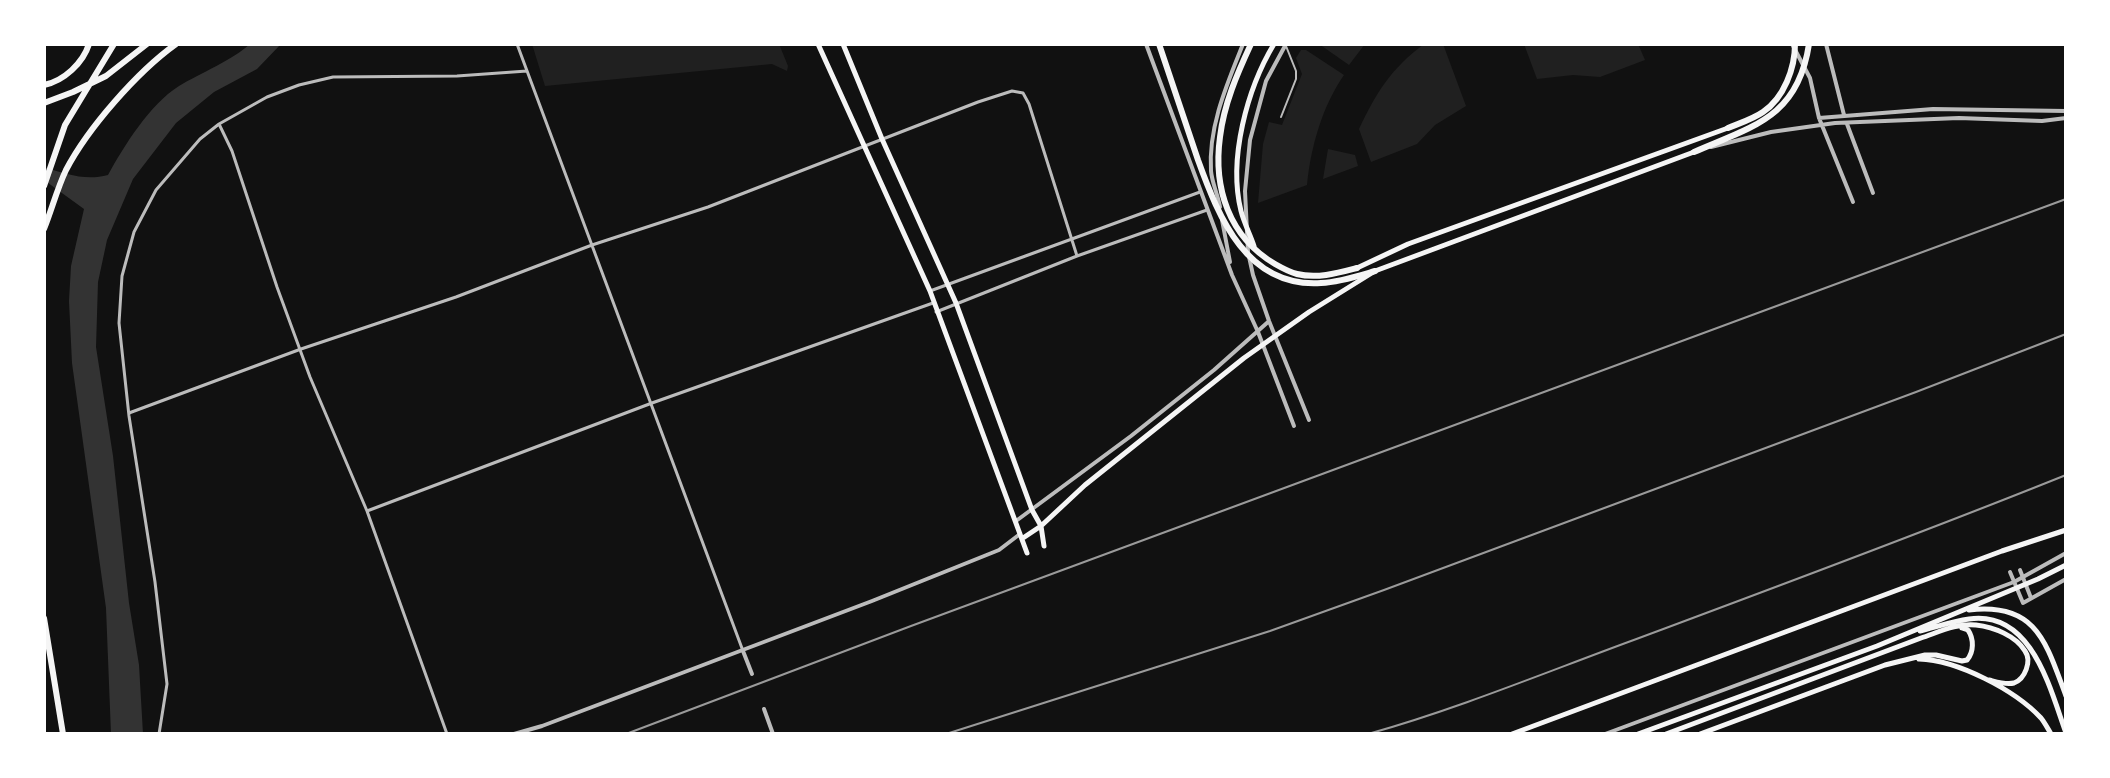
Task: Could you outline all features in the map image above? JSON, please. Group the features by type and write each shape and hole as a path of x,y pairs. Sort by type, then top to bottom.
{"highway":[{"path":"44,85 68,74 86,54 89,44"},
{"path":"44,186 65,125 114,44"},
{"path":"44,103 106,76 147,44"},
{"path":"44,229 66,171 93,127 176,44"},
{"path":"1159,44 1212,198 1237,244 1252,260 1264,269 1295,280 1320,283 1375,271"},
{"path":"1251,44 1235,76 1225,110 1218,164 1221,192 1225,206 1243,238 1295,280"},
{"path":"1769,117 1783,95 1790,75 1795,56 1794,44"},
{"path":"1694,152 1758,123 1787,102 1803,74 1807,44"},
{"path":"1728,128 1769,108 1790,75"},
{"path":"1728,128 1758,123"},
{"path":"1266,259 1299,275 1331,275 1357,268"},
{"path":"1336,281 1357,268"},
{"path":"44,618 63,734"}],"main road":[{"path":"818,44 930,291 1027,553"},
{"path":"843,44 956,303 1032,510 1041,526 1044,546"},
{"path":"1257,252 1241,212 1240,133 1257,76 1274,44"},
{"path":"1357,268 1408,244 1728,128"},
{"path":"1022,536 1041,526 1091,480 1244,358 1375,271 1694,152"},
{"path":"1512,734 1987,556 2066,530"},
{"path":"1638,734 1901,637 2066,565"},
{"path":"1959,611 1998,608 2015,613 2036,629 2050,652 2066,696"},
{"path":"1901,637 1971,618 1990,619 2006,626 2028,643 2066,733"},
{"path":"1914,659 1945,663 2004,684 2019,680 2027,667 2028,658 2017,642 1990,628 1967,625 1930,629"},
{"path":"1666,734 1941,631 1967,625"},
{"path":"1700,734 1885,665 1925,655 1967,660 1972,651 1971,633 1965,629 1941,631"},
{"path":"1989,680 2041,718 2051,734"}],"street":[{"path":"517,44 752,674"},
{"path":"1146,44 1232,275 1258,332 1294,426"},
{"path":"1232,275 1212,174 1211,142 1243,44"},
{"path":"1286,44 1266,81 1258,105 1246,168 1248,252 1269,321 1309,420"},
{"path":"1794,44 1810,78"},
{"path":"1807,44 1810,78 1819,118 1853,202"},
{"path":"1826,44 1844,116 1873,193"},
{"path":"159,734 167,684 119,323 122,276 134,232 156,190 200,139 219,124 267,97 299,85 333,77 457,76 527,71"},
{"path":"129,413 301,349 456,297 592,245 708,207 1012,91 1023,93 1029,104 1077,256"},
{"path":"1819,118 1933,109 2066,111"},
{"path":"1694,152 1771,132 1835,123 1959,118 2042,121 2066,118"},
{"path":"219,124 232,151 310,377 367,511 447,734"},
{"path":"930,291 1200,192"},
{"path":"936,312 1077,256 1207,210"},
{"path":"367,511 652,403 933,303"},
{"path":"1016,521 1202,379 1269,321"},
{"path":"514,734 743,651 999,550 1022,536"},
{"path":"1605,734 2014,582 2066,553"},
{"path":"2020,570 2031,598"},
{"path":"2010,572 2023,603 2066,579"},
{"path":"764,709 773,734"}],"lane":[{"path":"1281,117 1296,79 1286,44"}],"shaded area":[{"path":"250,44 281,44 257,69 214,92 176,123 133,179 107,240 98,282 96,347 139,665 143,734 111,734 106,608 72,363 71,266 84,209 44,180 44,167 84,177 108,175 139,126 158,103 179,86"},
{"path":"532,44 779,44 788,66 787,71 772,64 545,86"},
{"path":"1319,44 1365,44 1349,65"},
{"path":"1424,44 1443,44 1466,106 1435,125 1417,144 1371,162 1359,129 1386,82 1402,62"},
{"path":"1524,44 1638,44 1645,60 1600,77 1573,75 1537,79"},
{"path":"1301,50 1306,50 1344,75 1319,127 1307,185 1258,203 1263,144 1269,122 1282,125 1302,74 1296,58"},
{"path":"1328,149 1355,155 1358,166 1323,179"}],"railway":[{"path":"626,734 2066,199"},
{"path":"946,734 1270,631 2066,334"},
{"path":"1368,734 1500,690 1849,560 2066,475"}]}
